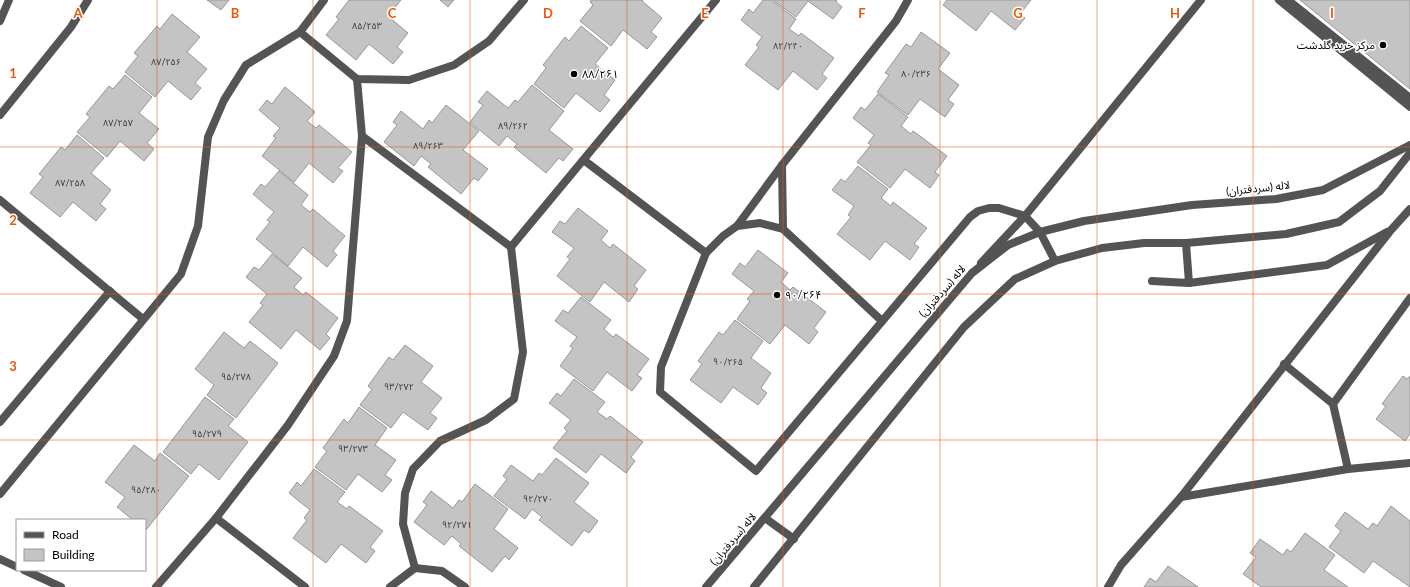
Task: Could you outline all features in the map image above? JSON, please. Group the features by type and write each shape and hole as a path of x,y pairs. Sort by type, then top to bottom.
{"street":[{"path":"0,21 9,0"},
{"path":"0,114 71,28 88,0"},
{"path":"0,494 181,274 198,226 208,137 224,100 246,65 300,32 324,0"},
{"path":"300,32 357,79 409,80 454,65 489,41 524,0"},
{"path":"511,247 584,161 716,0"},
{"path":"908,0 896,21 782,165 737,226 723,236 706,253 661,367 660,392 756,471 974,214 988,208 999,208 1025,216 1040,232 1054,261"},
{"path":"972,273 1025,216 1201,0"},
{"path":"1279,0 1410,107"},
{"path":"1288,0 1410,98"},
{"path":"156,587 216,518 288,424 334,356 346,321 362,136 357,79"},
{"path":"362,136 511,247 523,352 514,399 486,420 440,441 413,469 405,493 403,524 415,568"},
{"name":"لاله (سردفتران)","path":"706,587 972,273 1008,245 1040,232 1084,221 1192,205 1276,198 1323,190 1410,145"},
{"path":"754,587 964,327 1015,279 1054,261 1102,248 1144,243 1186,243 1286,234 1339,222 1380,191 1410,153"},
{"path":"584,161 706,253"},
{"path":"782,165 783,229"},
{"path":"0,200 144,319"},
{"path":"1108,587 1121,565 1181,496 1391,230 1410,210"},
{"path":"737,226 760,222 783,229 882,321"},
{"path":"1152,282 1189,283 1327,265 1391,230"},
{"path":"1186,243 1189,283"},
{"path":"0,422 110,291"},
{"path":"1333,404 1410,298"},
{"path":"1284,364 1333,404 1348,470"},
{"path":"1181,496 1348,470 1410,463"},
{"path":"216,518 305,587"},
{"path":"765,518 794,539"},
{"path":"0,559 16,567"},
{"path":"390,587 415,568 442,571 465,587"},
{"path":"26,571 61,587"}],"building":[{"path":"207,0 229,0 221,10"},
{"path":"349,0 401,0 388,16 408,33 397,47 403,52 393,64 369,44 356,60 326,35 339,19 336,17"},
{"path":"440,0 454,0 448,7"},
{"path":"591,0 643,0 642,1 662,18 651,32 657,37 647,49 623,30 611,46 580,21 593,5 590,2"},
{"path":"763,0 771,0 796,19 789,29 799,36 801,33 834,58 822,74 827,78 817,90 793,71 778,90 745,65 759,47 756,45 762,37 741,20 749,9 753,13"},
{"path":"773,0 837,0 836,2 842,7 833,19 808,1 796,17"},
{"path":"947,0 1031,0 1020,14 1025,18 1015,30 991,11 976,31 943,5"},
{"name":"مرکز خرید گلدشت","path":"1300,0 1410,0 1410,89"},
{"path":"172,14 200,37 187,52 207,69 195,83 201,88 191,100 168,81 155,97 125,72 138,56 134,53 157,26 160,29"},
{"name":"۸۸/۲۶۱","path":"581,26 608,48 595,64 615,80 604,95 610,100 600,112 576,93 564,108 534,84 546,68 543,65 565,37 569,41"},
{"path":"921,32 950,53 938,69 959,85 948,100 954,104 945,117 920,99 908,115 877,92 889,75 885,73 906,44 911,47"},
{"path":"125,75 152,97 139,113 159,129 147,143 154,149 144,161 120,141 107,157 77,132 90,117 86,114 109,86 113,89"},
{"path":"532,85 564,111 549,130 573,149 563,161 559,158 546,173 514,147 517,144 507,136 499,146 470,122 483,105 478,102 487,91 508,108 515,100 518,102"},
{"path":"285,87 315,112 307,121 316,128 319,125 352,152 338,168 343,171 333,183 309,163 294,182 262,156 276,138 273,136 280,128 259,110 267,100 272,104"},
{"path":"878,94 908,117 901,126 911,134 913,131 947,156 935,172 939,175 930,188 905,169 890,188 857,162 871,145 868,143 874,135 853,118 861,107 865,110"},
{"path":"446,105 479,131 463,150 488,169 478,181 474,178 461,194 428,167 431,164 421,156 414,166 384,142 397,125 393,122 401,111 423,129 429,120 432,123"},
{"path":"77,135 104,158 91,173 111,190 100,204 106,209 96,221 73,202 60,217 30,193 43,177 39,174 61,147 65,150"},
{"path":"858,166 888,189 881,198 891,206 893,202 927,228 914,244 919,247 910,260 885,241 870,260 837,234 851,217 848,215 854,206 832,190 841,179 845,182"},
{"path":"279,171 308,195 301,205 310,212 313,209 345,236 333,251 337,255 327,267 303,247 288,266 256,239 270,222 267,220 274,212 253,194 261,184 265,187"},
{"path":"578,208 608,231 601,240 610,248 613,244 646,270 634,286 638,289 629,302 604,282 590,302 557,276 570,259 567,257 574,248 552,232 560,221 565,224"},
{"name":"۹۰/۲۶۴","path":"758,250 788,273 781,282 790,290 793,287 826,312 814,328 818,332 809,344 785,325 770,344 737,319 750,301 747,299 754,291 732,274 740,263 745,267"},
{"path":"272,254 302,278 294,287 303,295 306,292 338,318 326,334 330,338 320,350 296,330 281,349 249,322 263,305 260,303 267,294 246,277 254,267 259,270"},
{"path":"581,297 611,320 604,329 613,337 616,334 649,359 637,375 642,378 632,391 607,372 593,391 560,366 573,348 570,346 577,337 555,321 563,310 568,313"},
{"path":"735,320 763,341 751,358 771,373 761,388 767,393 758,405 733,387 721,403 690,380 702,364 698,361 719,332 723,335"},
{"path":"224,332 244,348 250,341 278,363 236,418 207,395 214,385 195,369"},
{"path":"405,345 433,366 421,382 442,398 430,413 437,418 428,430 403,412 391,428 360,405 372,389 368,386 389,357 393,360"},
{"path":"1403,376 1407,379 1410,376 1410,434 1405,441 1376,419 1386,406 1382,404"},
{"path":"574,379 605,402 597,412 607,419 610,416 643,442 631,457 635,461 626,473 601,454 586,473 553,448 567,431 564,428 571,420 549,403 557,393 561,396"},
{"path":"205,397 234,419 228,426 248,442 219,480 199,464 191,474 163,452"},
{"path":"359,407 387,428 375,445 396,460 385,475 392,480 382,492 358,474 346,490 315,467 327,451 323,448 344,419 348,423"},
{"path":"134,445 155,461 160,453 189,476 146,530 146,519 132,519 117,507 125,497 105,482"},
{"path":"556,458 589,483 574,502 598,521 589,533 584,530 572,546 539,520 542,517 532,509 525,519 494,496 507,479 503,476 511,465 533,481 539,473 542,475"},
{"path":"314,469 345,492 337,502 347,509 349,506 383,531 370,547 375,551 366,563 341,544 326,563 293,538 307,520 304,518 310,510 289,493 297,482 301,486"},
{"path":"475,484 508,509 494,529 518,548 509,560 505,556 492,572 459,546 461,544 452,536 444,545 414,522 427,505 423,502 431,491 453,508 459,500 462,502"},
{"path":"1391,506 1410,521 1410,587 1373,561 1364,573 1329,547 1341,531 1335,526 1345,512 1368,529 1373,523 1377,526"},
{"path":"1305,533 1335,555 1324,570 1348,587 1261,587 1243,574 1256,557 1250,553 1260,539 1283,555 1287,549 1291,552"},
{"path":"1168,566 1198,587 1144,587 1150,578 1156,582"}],"place":[{"name":"مرکز خرید گلدشت","path":"1383,45"},
{"name":"۸۸/۲۶۱","path":"574,74"},
{"name":"۹۰/۲۶۴","path":"777,295"}]}
